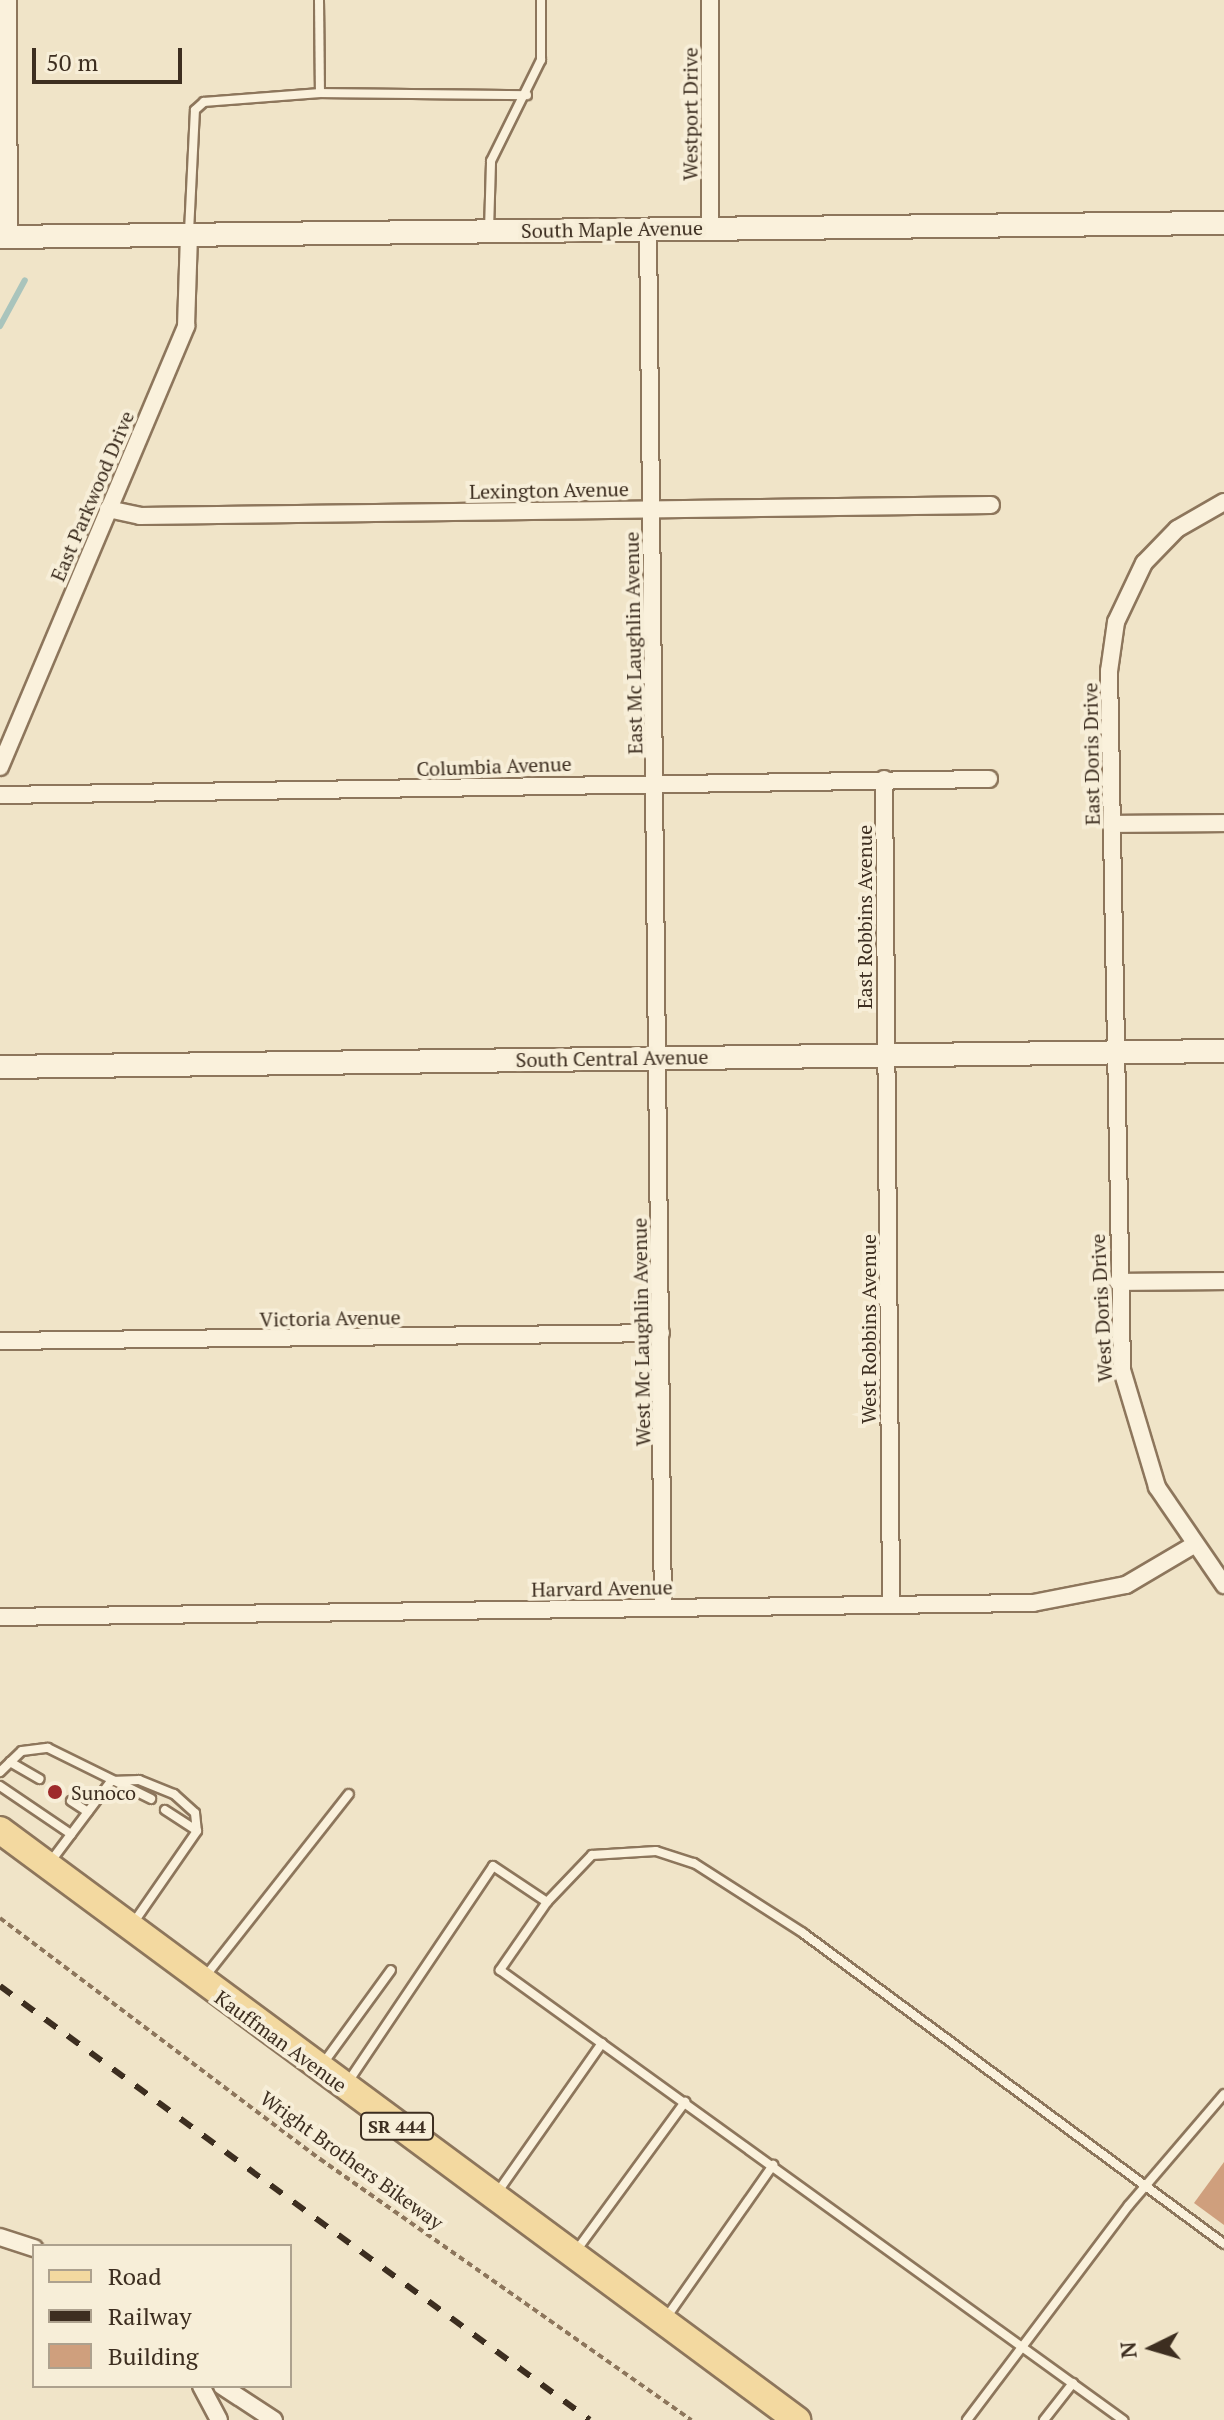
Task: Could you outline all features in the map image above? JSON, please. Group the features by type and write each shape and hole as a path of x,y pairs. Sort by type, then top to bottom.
{"main road":[{"name":"Kauffman Avenue","path":"0,1830 129,1929 797,2420"}],"street":[{"name":"Westport Drive","path":"710,0 710,227"},
{"path":"3,2 3,237"},
{"name":"South Maple Avenue","path":"3,237 1224,223"},
{"name":"East Mc Laughlin Avenue","path":"648,229 658,1057"},
{"name":"East Parkwood Drive","path":"0,767 186,326 189,235"},
{"name":"East Doris Drive","path":"1115,1053 1109,671 1123,601 1159,546 1224,502"},
{"name":"Lexington Avenue","path":"108,509 140,516 991,505"},
{"name":"East Robbins Avenue","path":"884,779 885,1055"},
{"name":"Columbia Avenue","path":"0,795 655,782 989,779"},
{"path":"1112,824 1224,823"},
{"name":"South Central Avenue","path":"0,1067 1224,1051"},
{"name":"West Doris Drive","path":"1115,1053 1118,1282 1133,1424 1157,1487 1192,1546 1224,1585"},
{"name":"West Robbins Avenue","path":"885,1055 891,1604"},
{"name":"West Mc Laughlin Avenue","path":"658,1057 663,1606"},
{"path":"1118,1282 1224,1281"},
{"name":"Victoria Avenue","path":"0,1341 661,1333"},
{"name":"Harvard Avenue","path":"0,1617 891,1604 1093,1595 1160,1569 1192,1546"},
{"path":"0,2237 32,2247"},
{"path":"202,2388 219,2420"},
{"path":"225,2388 274,2420"}],"lane":[{"path":"319,0 320,93"},
{"path":"490,231 491,161 527,95 541,60 541,0"},
{"path":"189,235 195,110 204,102 320,93 527,95"},
{"path":"0,1772 22,1751 48,1748 151,1799"},
{"path":"10,1762 39,1779"},
{"path":"111,1781 139,1780 174,1794 195,1813 197,1831 129,1929"},
{"path":"47,1866 111,1781"},
{"path":"0,1786 71,1834"},
{"path":"201,1982 349,1794"},
{"path":"71,1801 88,1812"},
{"path":"165,1810 197,1831"},
{"path":"1123,2420 500,1970 547,1902 592,1855 656,1851 694,1863 803,1933 1146,2191 1224,2244"},
{"path":"344,2087 493,1866 547,1902"},
{"path":"319,2069 391,1970"},
{"path":"494,2197 602,2043"},
{"path":"967,2420 1224,2094"},
{"path":"573,2255 685,2102"},
{"path":"663,2322 773,2165"},
{"path":"1044,2420 1073,2383"}],"path":[{"name":"Wright Brothers Bikeway","path":"0,1918 320,2159 691,2420"}],"building":[{"path":"1224,2162 1224,2225 1194,2203"}],"waterway":[{"path":"0,326 25,280"}],"railway":[{"path":"0,1986 590,2420"}],"place":[{"name":"Sunoco","path":"55,1792"}]}
